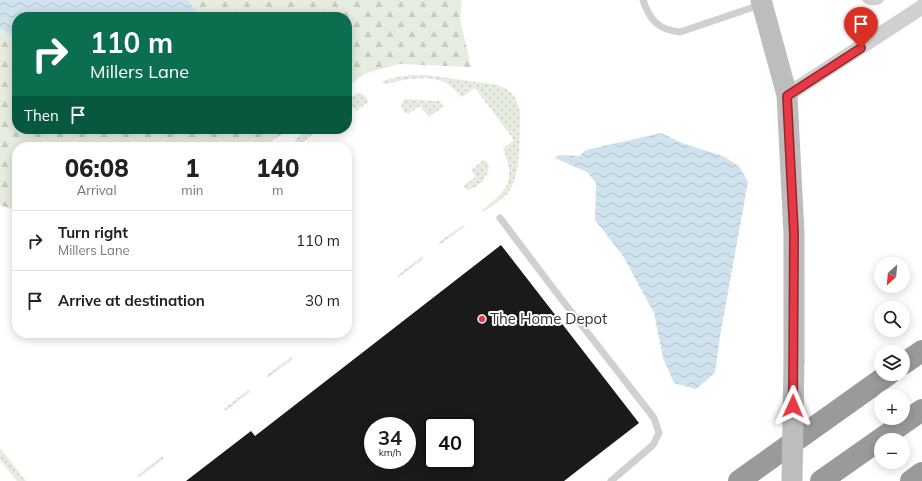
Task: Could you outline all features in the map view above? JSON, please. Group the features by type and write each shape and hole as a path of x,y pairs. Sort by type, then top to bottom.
{"highway":[{"path":"910,359 922,351"},
{"path":"739,481 879,381"},
{"path":"821,481 922,410"},
{"path":"910,481 922,473"}],"street":[{"path":"762,2 787,96 794,234 792,481"},
{"path":"787,96 922,8"}],"lane":[{"path":"643,0 648,13 656,24 669,31 680,32 762,2"},
{"path":"866,0 868,2 878,2 880,0"},
{"path":"500,218 654,418 659,432 652,445 611,481"}],"green space":[{"path":"187,0 462,0 460,19 471,67 400,64 366,73 352,83 352,12 198,12"},
{"path":"0,29 12,36 12,134 282,134 270,142 12,142 12,209 0,205"},
{"path":"410,75 427,75 498,85 510,92 518,104 520,114 519,155 516,177 508,193 483,212 482,211 503,191 507,185 509,170 503,149 514,140 475,88 462,97 448,84 433,79 417,78 386,84 382,82"},
{"path":"360,93 366,96 368,101 356,111 352,106 352,97"},
{"path":"406,99 439,101 443,105 442,108 429,117 420,106 408,114 404,112 401,105"},
{"path":"302,134 313,134 303,142 295,142 296,139"},
{"path":"484,160 489,165 485,178 476,187 467,190 464,185 476,177 471,170"},
{"path":"465,225 464,227 439,245 439,242"},
{"path":"423,257 423,259 397,277 398,275"},
{"path":"293,357 292,360 267,377 267,375"},
{"path":"250,390 250,392 227,410 224,410 225,408"},
{"path":"0,448 26,481 17,481 0,460"},
{"path":"163,457 163,459 140,477 137,477 138,475"}],"water":[{"path":"0,0 187,0 198,12 12,12 12,36 0,29"},
{"path":"661,133 682,143 723,156 739,166 748,182 720,336 715,373 696,389 674,383 663,358 654,313 623,256 595,220 596,183 587,172 555,158 560,155 579,156 586,150"}],"building":[{"name":"The Home Depot","path":"501,245 639,423 564,481 186,481 251,431 255,436"}],"place":[{"name":"The Home Depot","path":"482,319"}],"route":[{"path":"793,406 794,234 787,96 861,48"}]}
